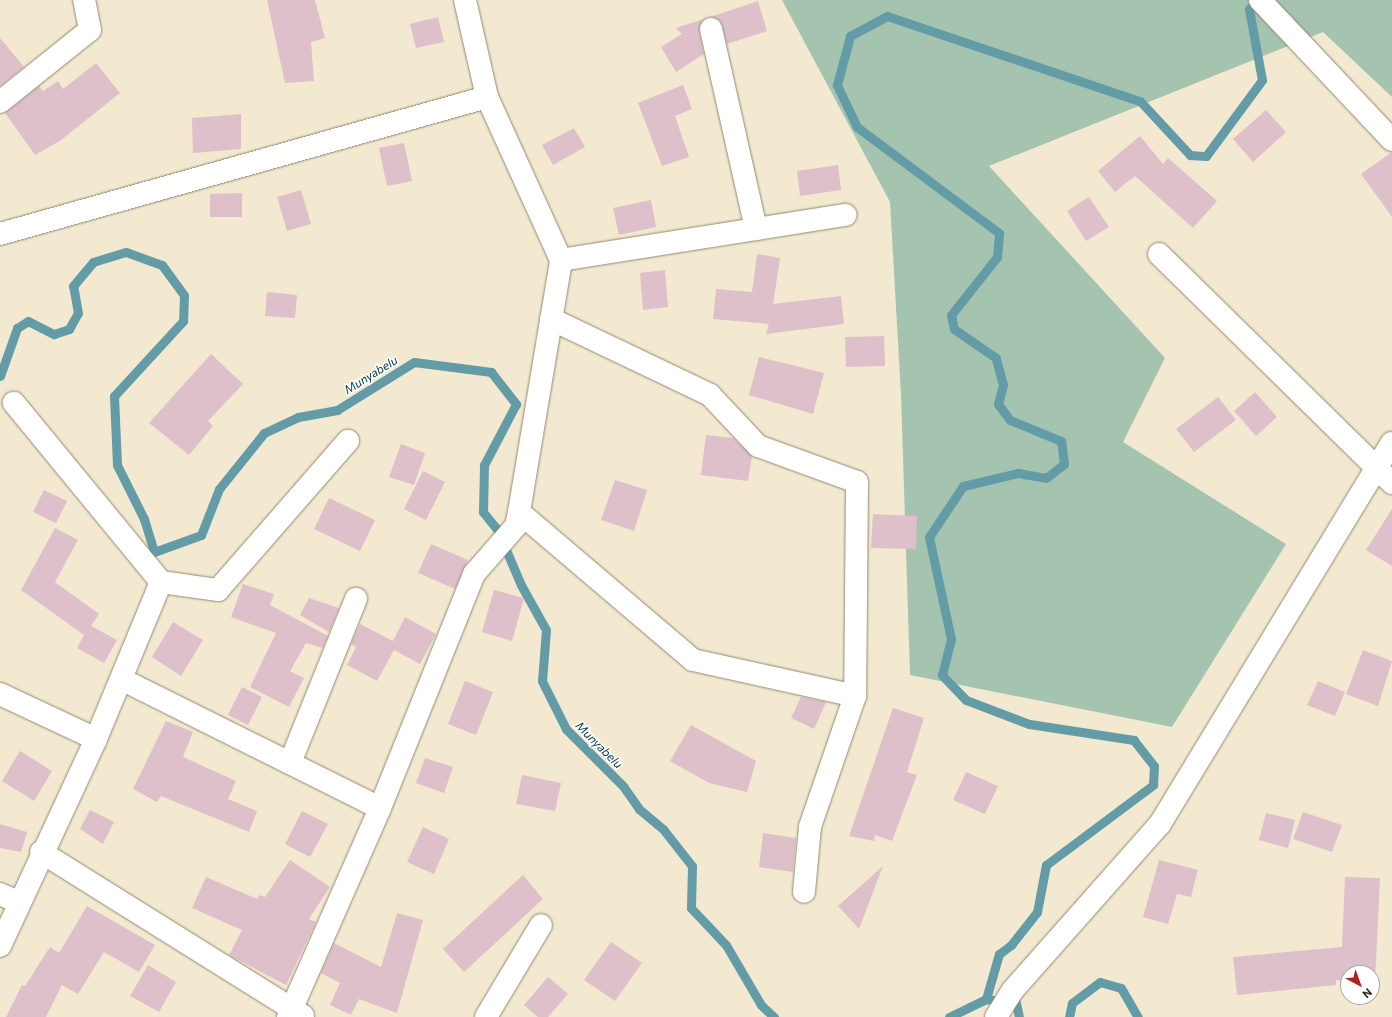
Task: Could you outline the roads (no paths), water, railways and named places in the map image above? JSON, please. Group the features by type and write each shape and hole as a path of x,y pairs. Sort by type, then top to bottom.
{"street":[{"path":"0,102 90,30 84,0"},
{"path":"41,852 294,1014 380,808 474,574 492,554 517,519 561,260 487,97 465,0"},
{"path":"1261,2 1392,140"},
{"path":"711,29 756,229"},
{"path":"0,234 487,97"},
{"path":"561,260 845,215"},
{"path":"1159,254 1384,476"},
{"path":"551,319 710,395 758,446 857,482 855,696 810,827 804,892"},
{"path":"14,403 161,582 218,590 348,441"},
{"path":"997,1014 1013,990 1160,824 1384,476 1392,443"},
{"path":"517,519 693,660 855,696"},
{"path":"0,946 9,898 41,852 96,739 161,582"},
{"path":"290,763 356,600"},
{"path":"121,679 380,808"},
{"path":"0,694 96,739"},
{"path":"486,1017 541,925"}],"waterway":[{"path":"986,999 999,954 1011,945 1037,912 1046,865 1153,785 1154,766 1134,740 1029,724 966,700 942,675 951,639 929,537 963,486 1018,473 1046,478 1064,464 1061,441 1010,420 998,404 1003,385 996,358 954,329 951,315 997,257 999,233 857,127 837,85 850,36 887,16 1140,101 1190,155 1206,156 1262,80 1249,9 1257,0"},
{"name":"Munyabelu","path":"0,376 17,328 28,321 54,334 69,329 78,313 73,286 93,262 126,252 162,265 184,295 183,321 114,396 117,465 144,519 154,552 201,535 219,489 264,433 298,417 337,410 414,362 491,372 516,404 484,465 483,512 497,529 521,585 546,630 542,681 566,729 623,786 639,809 663,829 692,866 691,908 726,945 761,1005 774,1017"},
{"name":"Munyabelu","path":"1069,1017 1072,1003 1100,982 1121,988 1138,1017"},
{"name":"Munyabelu","path":"949,1017 986,999 1016,1003 1019,1017"}]}
